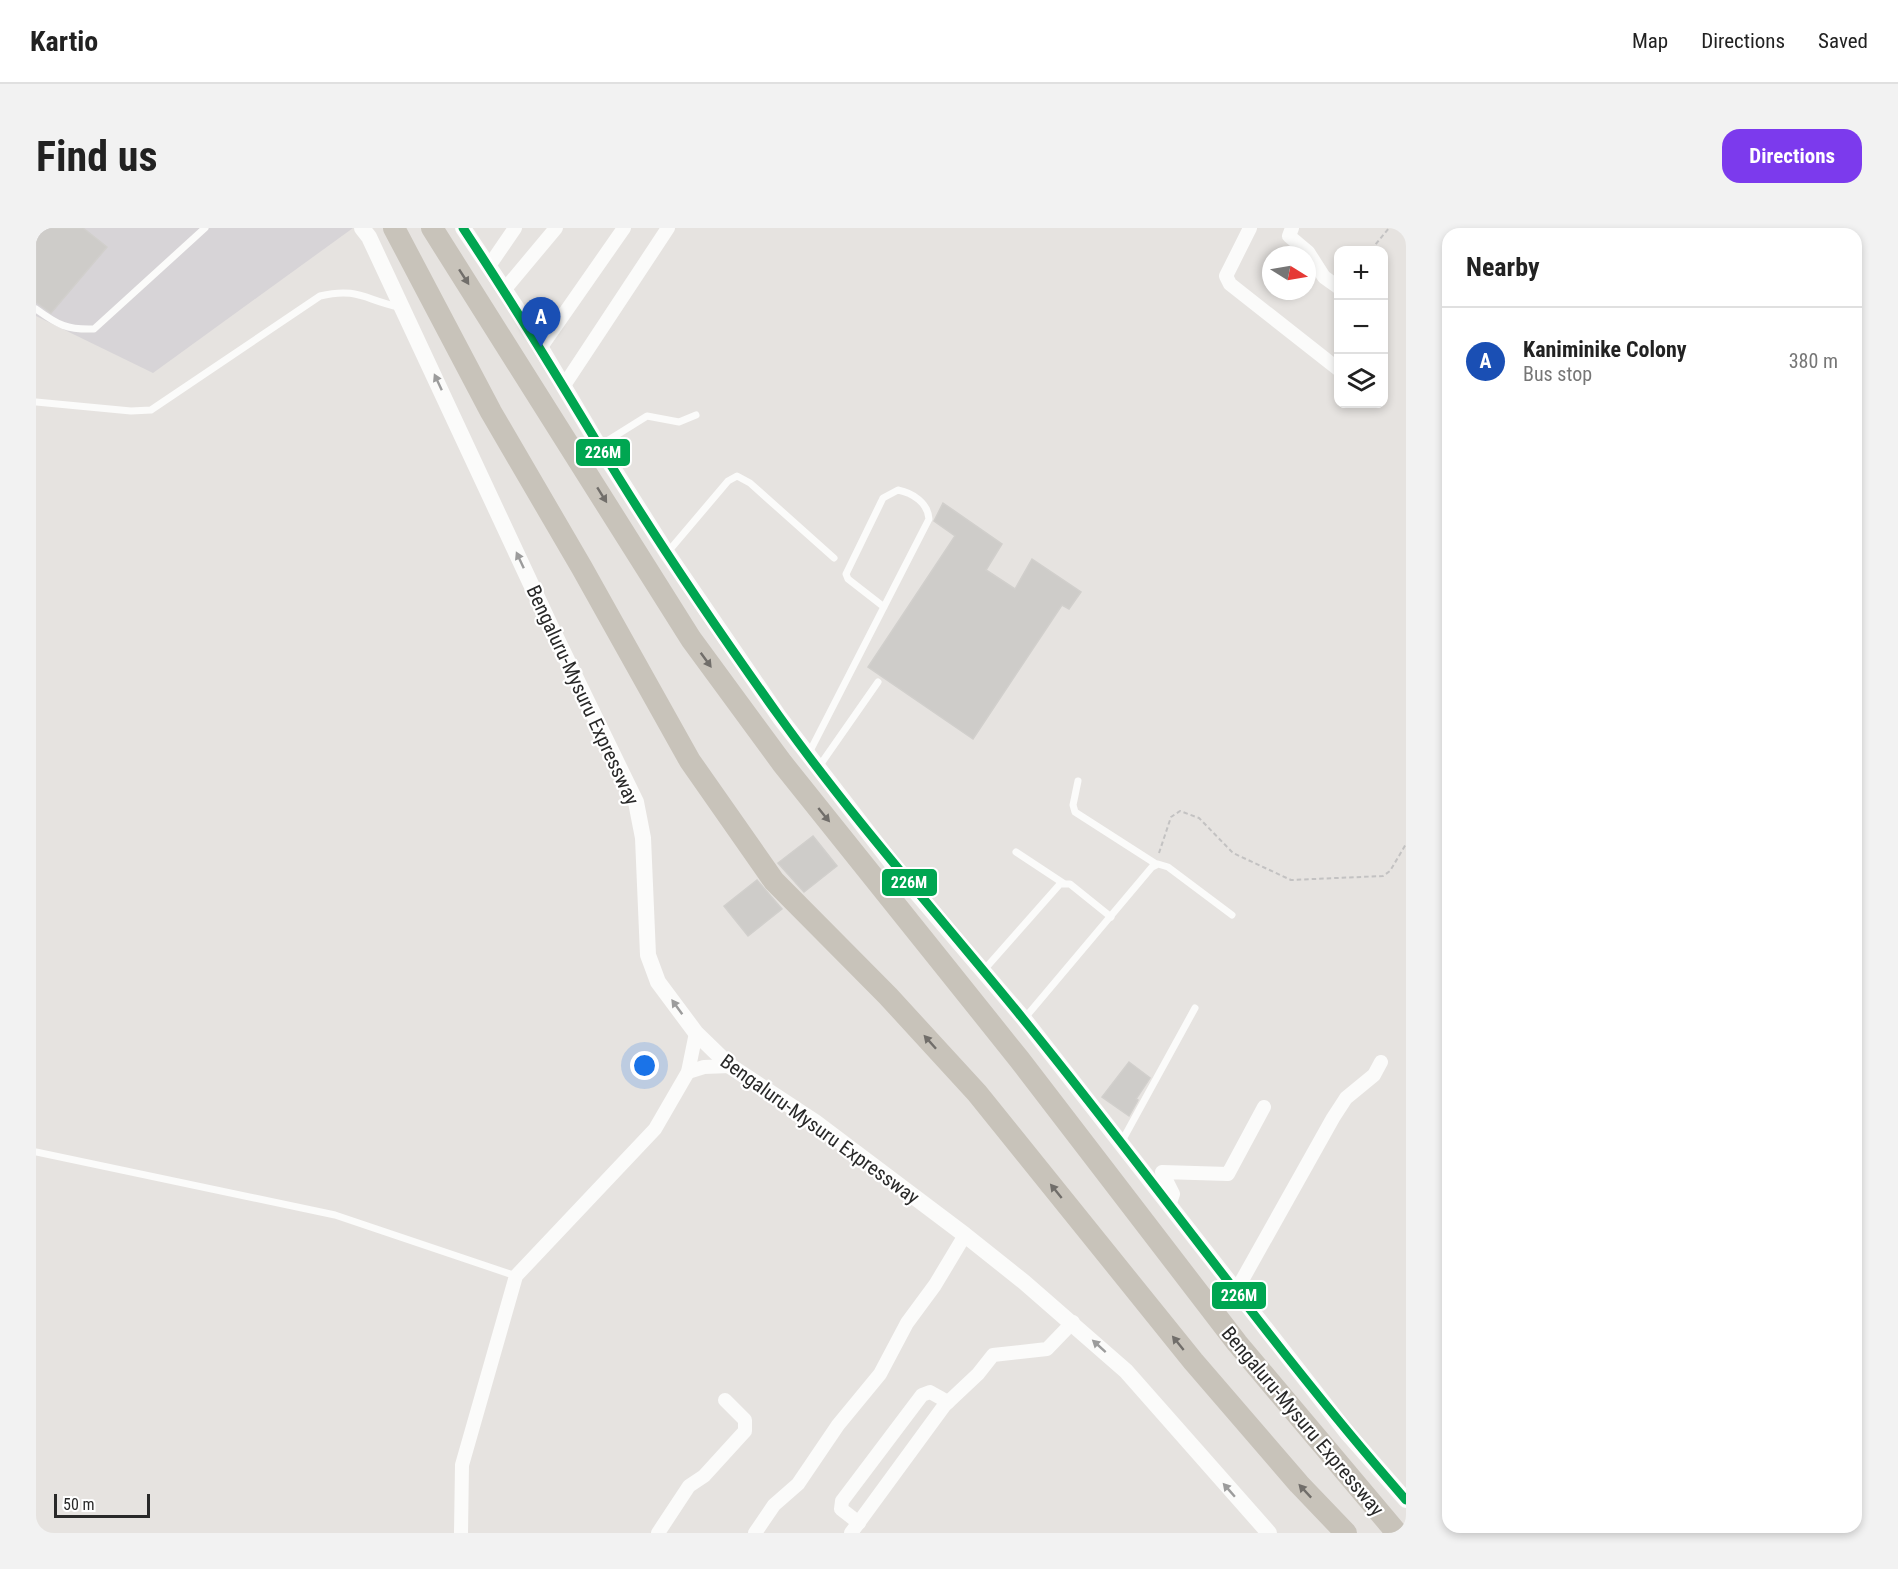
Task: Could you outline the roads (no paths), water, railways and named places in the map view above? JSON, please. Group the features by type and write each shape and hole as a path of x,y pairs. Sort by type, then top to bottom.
{"highway":[{"name":"Bengaluru-Mysuru Expressway","path":"394,228 491,412 690,761 774,881 888,996 977,1093 1192,1361 1299,1484 1346,1533"},
{"name":"Bengaluru-Mysuru Expressway","path":"432,228 691,639 782,763 1019,1059 1237,1343 1397,1533"}],"street":[{"name":"Bengaluru-Mysuru Expressway","path":"362,228 402,307 636,802 643,838 648,955 658,982 696,1033 730,1066 815,1122 965,1235 1073,1322 1126,1371 1269,1533"},
{"name":"Bengaluru-Mysuru Expressway","path":"463,228 541,347 599,446 667,553 813,761 897,870 1024,1019 1348,1434 1406,1500"},
{"path":"489,267 515,228"},
{"path":"505,290 556,228"},
{"path":"541,347 624,228"},
{"path":"563,387 668,228"},
{"path":"1250,228 1226,276 1230,284 1334,366"},
{"path":"1292,228 1289,236 1308,252 1324,277 1334,284"},
{"path":"461,1533 461,1478 465,1452 516,1276 656,1129 688,1072 696,1033"},
{"path":"1236,1291 1333,1118 1346,1098 1374,1075 1381,1062"},
{"path":"688,1072 704,1067 730,1066"},
{"path":"1169,1205 1173,1194 1162,1172 1228,1174 1264,1107"},
{"path":"755,1533 774,1505 798,1484 838,1425 880,1374 906,1323 935,1285 965,1235"},
{"path":"948,1402 930,1392 922,1395 842,1501 841,1509 855,1528 948,1402 978,1374 993,1355 1047,1349 1073,1322"},
{"path":"658,1533 689,1486 704,1476 745,1431 745,1420 725,1400"}],"lane":[{"path":"36,309 53,322 72,330 94,329 206,228"},
{"path":"36,402 131,411 151,410 320,296 341,291 354,292 376,302 402,307"},
{"path":"599,446 647,416 679,422 696,414"},
{"path":"667,553 728,481 738,476 750,483 834,558"},
{"path":"813,761 884,607 930,519 929,512 923,503 908,492 898,490 883,498 846,574 848,579 884,607"},
{"path":"813,761 878,682"},
{"path":"1077,781 1073,805 1075,812 1156,864 1168,867 1232,915"},
{"path":"1016,852 1063,883 1070,884 1111,917"},
{"path":"1024,1019 1156,864"},
{"path":"983,971 1063,883"},
{"path":"1121,1143 1195,1008"},
{"path":"36,1152 335,1215 516,1276"}],"place":[{"name":"Kaniminike Colony","path":"541,347"}]}
